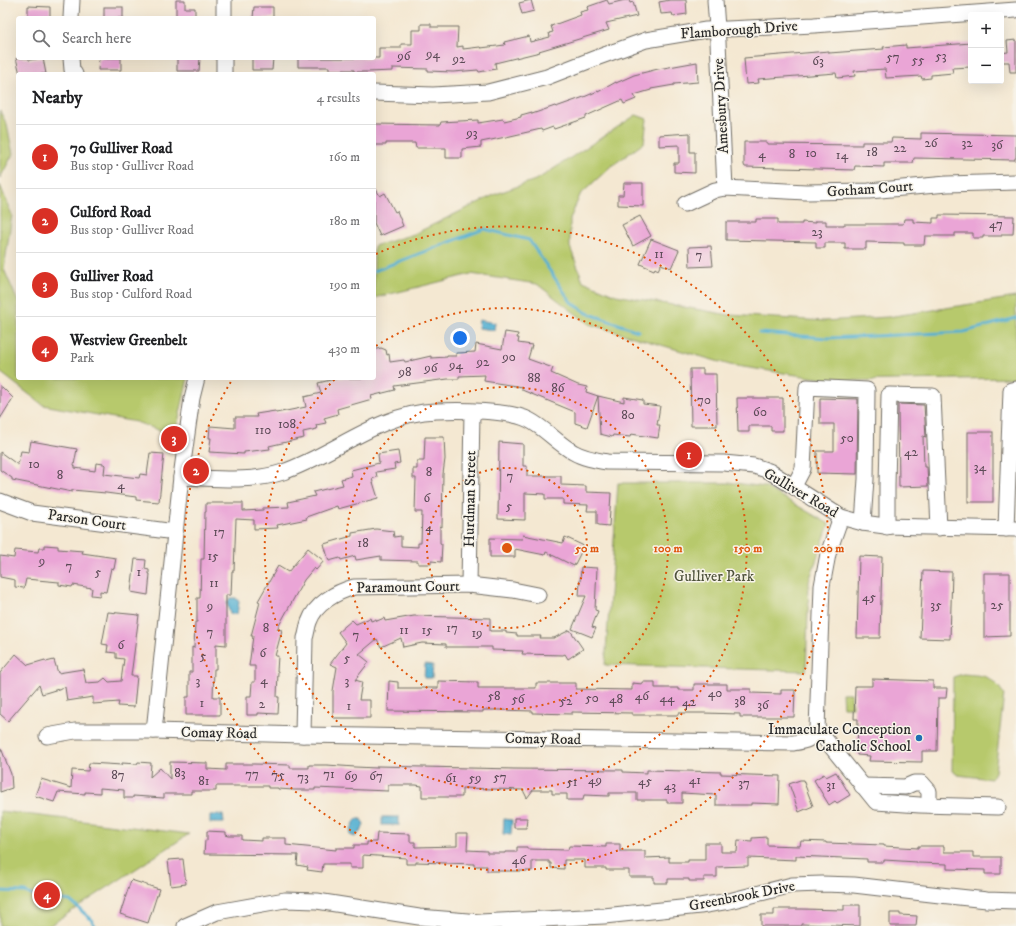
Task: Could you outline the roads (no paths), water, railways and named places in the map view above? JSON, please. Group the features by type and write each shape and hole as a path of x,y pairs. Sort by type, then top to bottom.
{"street":[{"path":"71,16 72,0"},
{"path":"224,0 224,16"},
{"name":"Amesbury Drive","path":"715,0 725,188"},
{"name":"Flamborough Drive","path":"376,93 433,94 488,92 547,77 646,40 717,28 814,24 1016,10"},
{"path":"71,60 74,72"},
{"path":"224,60 224,72"},
{"name":"Gotham Court","path":"725,188 806,192 861,191 947,184 1016,182"},
{"path":"685,204 715,190 725,188"},
{"path":"154,731 181,477 192,398 196,380"},
{"path":"794,486 803,469 807,387 867,390 866,479 863,523"},
{"path":"1011,529 1011,390 1016,389"},
{"path":"887,526 889,395 933,396 939,528"},
{"name":"Gulliver Road","path":"181,477 224,479 258,478 295,467 355,436 392,420 435,411 509,413 528,419 574,453 591,459 607,462 724,463 754,466 769,471 841,516 863,523 887,526 1011,529"},
{"name":"Hurdman Street","path":"469,585 472,412"},
{"name":"Parson Court","path":"0,501 32,513 175,532"},
{"path":"841,516 828,554 822,586 818,730 876,802 998,807"},
{"name":"Paramount Court","path":"303,735 305,638 309,622 314,612 322,604 342,590 354,587 469,585 538,595"},
{"name":"Comay Road","path":"47,736 75,731 154,731 303,735 793,742 807,740 818,730"},
{"path":"862,786 905,787 914,783 922,783 929,791 928,805"},
{"name":"Greenbrook Drive","path":"185,926 218,912 285,900 317,901 419,917 480,922 604,916 700,906 729,901 792,885 815,884 854,885 987,900 1016,901"}],"water":[{"path":"479,320 495,323 494,330 478,328"},
{"path":"230,598 236,598 239,602 237,614 230,614 227,603"},
{"path":"425,664 433,665 432,678 424,678"},
{"path":"210,815 223,815 224,823 210,823"},
{"path":"382,817 399,817 399,825 382,825"},
{"path":"357,819 361,819 364,824 362,830 355,837 350,835 350,833 353,824"},
{"path":"504,819 512,820 511,835 503,834"}],"waterway":[{"path":"376,270 484,229 529,240 571,302 587,313 638,331"},
{"path":"759,333 828,338 964,332 1016,318"},
{"path":"0,891 25,892 33,896 70,901 91,919 95,926"}],"place":[{"name":"Gulliver Road","path":"174,439"},
{"name":"70 Gulliver Road","path":"689,455"},
{"name":"Culford Road","path":"196,471"},
{"name":"Immaculate Conception Catholic School","path":"919,738"},
{"name":"Westview Greenbelt","path":"47,895"}],"park label":[{"name":"Gulliver Park","path":"714,576"}]}
